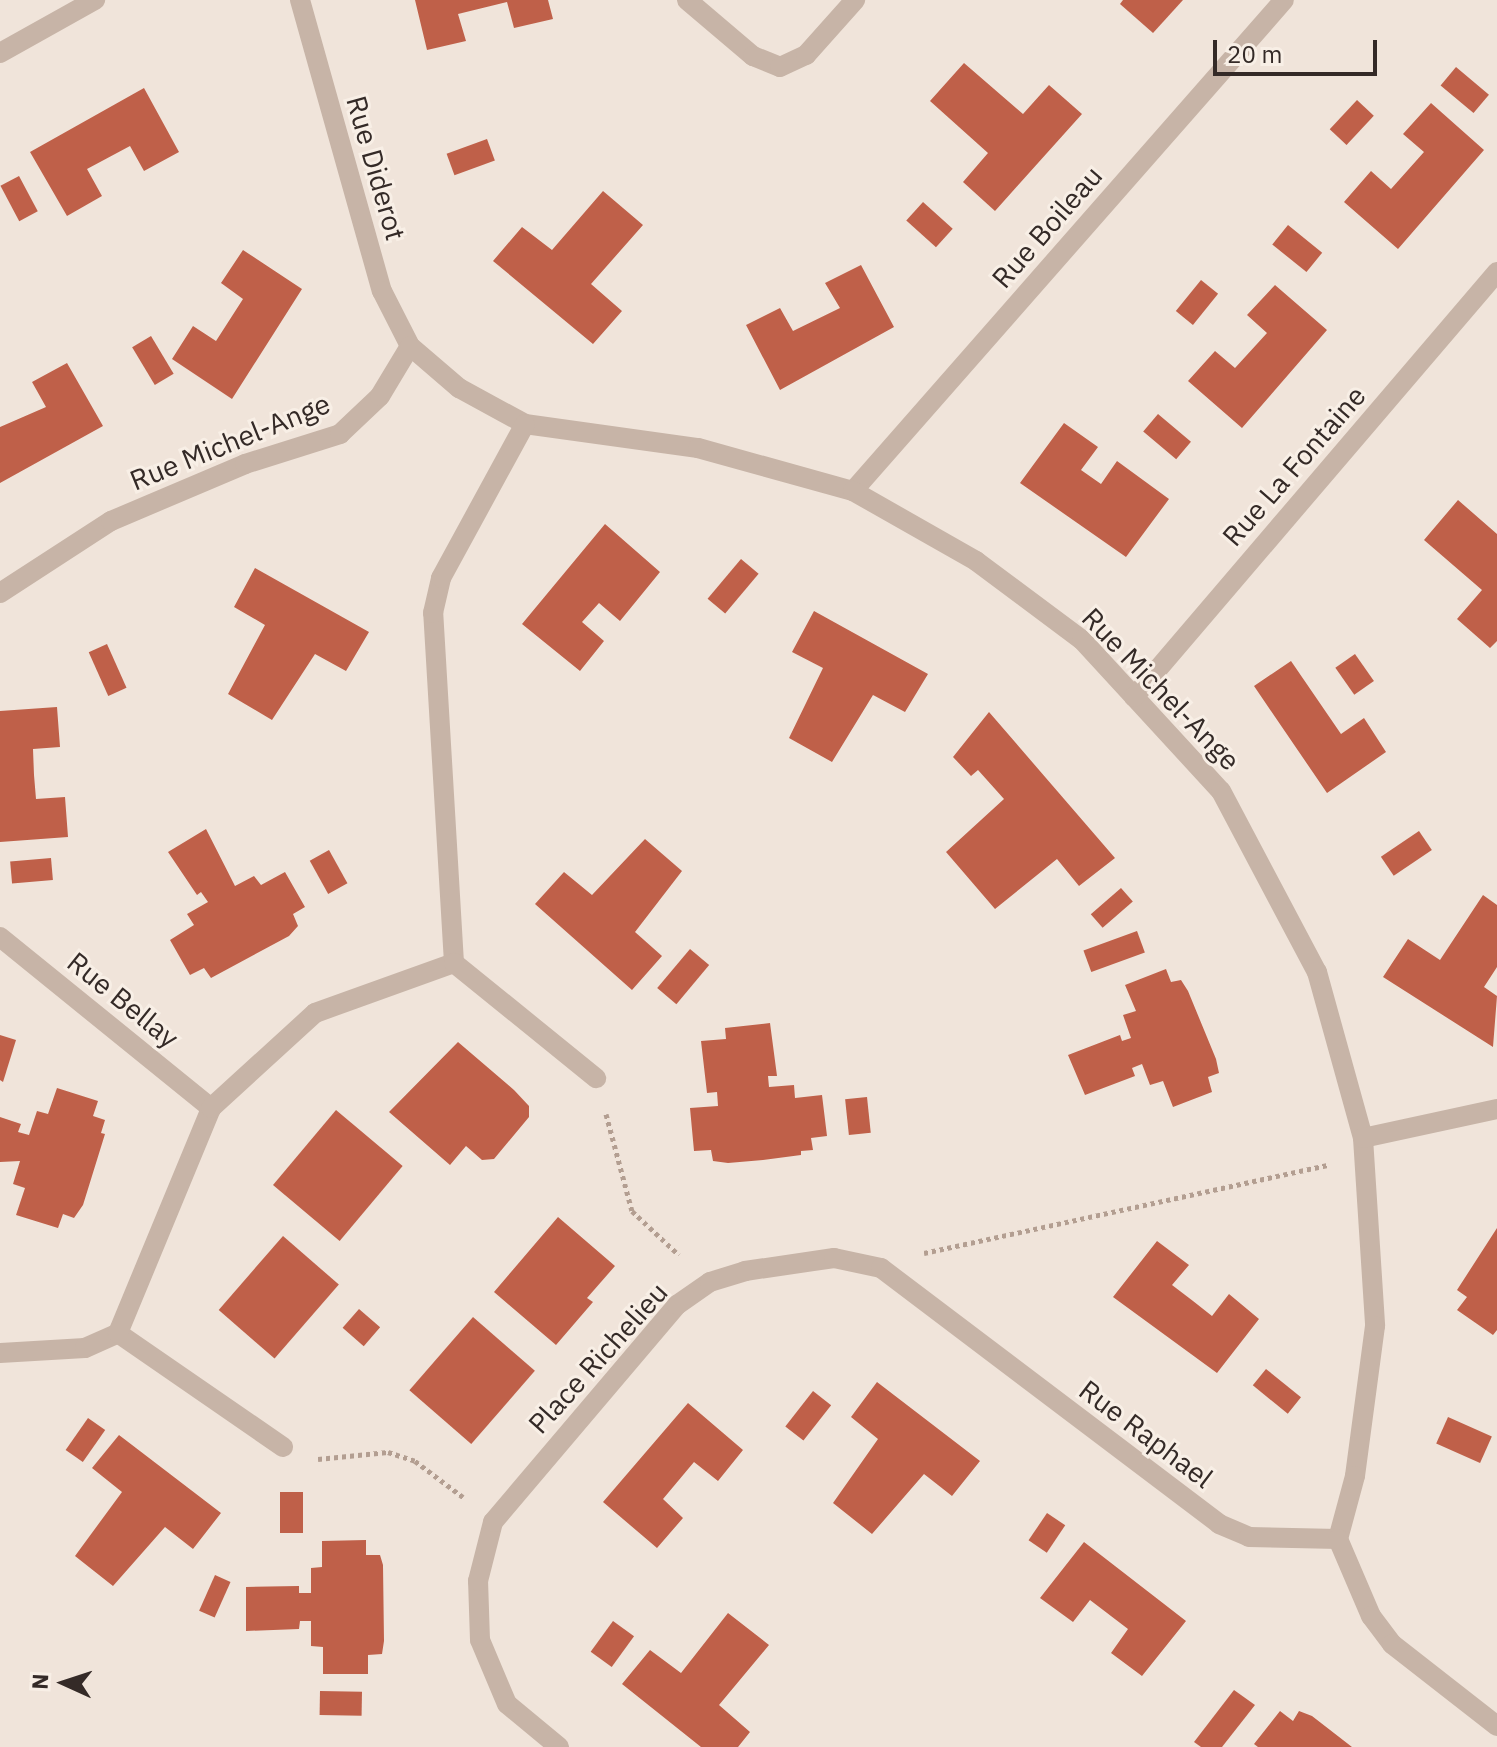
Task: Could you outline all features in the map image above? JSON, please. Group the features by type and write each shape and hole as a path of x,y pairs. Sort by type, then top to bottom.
{"street":[{"path":"0,53 95,0"},
{"name":"Rue Diderot","path":"300,0 382,291 410,346"},
{"path":"687,0 753,56 780,67 806,55 855,0"},
{"name":"Rue Boileau","path":"853,491 1284,0"},
{"name":"Rue La Fontaine","path":"1134,697 1497,272"},
{"name":"Rue Michel-Ange","path":"0,593 111,521 245,464 340,434 380,396 410,346 459,388 525,424 698,448 853,491 976,561 1082,640 1221,791 1317,972 1364,1148 1375,1326 1355,1476 1338,1539"},
{"path":"525,424 441,578 433,613 454,963 596,1078"},
{"name":"Rue Bellay","path":"0,937 211,1108"},
{"path":"0,1353 85,1348 118,1333 211,1108 315,1013 454,963"},
{"path":"1364,1148 1497,1109"},
{"name":"Rue Raphael","path":"710,1282 789,1262 834,1258 881,1268 1219,1524 1249,1537 1338,1539"},
{"name":"Place Richelieu","path":"493,1522 677,1305 710,1282"},
{"path":"118,1333 283,1447"},
{"path":"493,1522 478,1581 480,1640 507,1704 559,1747"},
{"path":"1338,1539 1371,1616 1392,1644 1497,1726"}],"path":[{"name":"Place Richelieu","path":"596,1078 632,1211 710,1282"},
{"path":"881,1268 927,1251 1364,1148"},
{"path":"283,1447 319,1459 388,1452 415,1461 493,1522"}],"building":[{"path":"415,0 548,0 553,19 514,28 507,2 458,14 466,41 427,50"},
{"path":"1123,0 1183,0 1153,33 1120,4"},
{"path":"964,63 1023,114 1049,85 1082,114 995,211 963,182 988,153 930,101"},
{"path":"1456,67 1489,95 1474,113 1441,85"},
{"path":"144,88 179,152 144,171 130,146 87,169 102,196 67,216 30,152"},
{"path":"1357,100 1374,116 1347,145 1330,129"},
{"path":"1431,103 1484,150 1398,249 1344,202 1371,171 1391,189 1424,152 1403,134"},
{"path":"487,139 495,161 454,175 447,154"},
{"path":"19,176 38,211 19,221 0,186"},
{"path":"603,191 643,225 591,284 622,311 593,344 493,261 522,227 552,250"},
{"path":"923,202 953,229 936,247 906,221"},
{"path":"1288,225 1322,253 1306,272 1272,244"},
{"path":"243,250 302,289 232,399 172,359 193,326 216,341 243,299 221,283"},
{"path":"861,265 894,327 780,390 746,325 780,308 793,331 840,308 825,283"},
{"path":"1201,280 1218,294 1193,325 1176,311"},
{"path":"1275,285 1327,330 1242,428 1188,381 1215,351 1235,368 1267,333 1247,315"},
{"path":"151,336 174,374 155,385 132,347"},
{"path":"67,363 103,426 0,483 0,427 46,407 32,382"},
{"path":"1158,414 1191,442 1176,459 1143,432"},
{"path":"1064,423 1098,447 1081,470 1101,484 1117,461 1169,499 1126,557 1020,483"},
{"path":"1458,500 1497,534 1497,641 1490,648 1457,619 1482,590 1424,540"},
{"path":"605,524 660,572 620,621 599,603 582,622 604,641 580,671 522,624"},
{"path":"741,559 759,574 725,614 708,599"},
{"path":"255,568 369,632 346,671 315,654 272,720 228,694 265,625 234,607"},
{"path":"814,611 928,674 905,712 873,695 832,762 789,738 823,668 792,652"},
{"path":"107,644 127,688 108,696 89,652"},
{"path":"1355,654 1374,681 1354,695 1335,668"},
{"path":"1291,661 1341,734 1364,718 1386,752 1327,793 1254,686"},
{"path":"57,707 60,747 33,749 36,799 65,797 68,837 0,842 0,711"},
{"path":"989,712 1115,858 1079,886 1057,859 995,909 946,852 1004,799 978,770 971,776 953,757"},
{"path":"206,829 235,886 254,876 261,885 285,872 305,907 293,914 298,926 289,936 211,978 204,968 190,975 170,940 194,925 187,914 208,902 201,892 197,895 168,852"},
{"path":"1419,831 1432,850 1394,876 1381,857"},
{"path":"645,839 682,871 635,932 662,956 632,990 535,904 564,872 592,895"},
{"path":"329,850 347,883 328,894 310,861"},
{"path":"51,858 53,880 12,883 10,862"},
{"path":"1121,888 1133,902 1103,928 1091,914"},
{"path":"1483,895 1497,905 1497,967 1484,987 1497,996 1493,1047 1383,977 1408,939 1440,960"},
{"path":"1137,931 1145,953 1091,972 1083,950"},
{"path":"690,949 709,965 676,1004 657,988"},
{"path":"1166,969 1171,982 1181,980 1188,991 1216,1059 1219,1073 1208,1077 1212,1092 1173,1107 1163,1081 1150,1085 1142,1064 1132,1068 1135,1076 1085,1095 1068,1055 1120,1035 1122,1041 1131,1038 1123,1015 1136,1011 1125,985"},
{"path":"770,1023 777,1076 768,1076 769,1087 794,1085 795,1098 822,1095 827,1136 811,1138 813,1150 801,1151 801,1155 728,1163 713,1161 711,1150 694,1151 690,1108 718,1106 717,1092 707,1093 701,1041 726,1039 725,1028"},
{"path":"0,1035 16,1040 3,1082 0,1080"},
{"path":"458,1042 514,1090 529,1106 529,1117 494,1159 482,1160 466,1146 450,1165 389,1112"},
{"path":"57,1088 98,1101 93,1116 105,1120 101,1133 105,1134 83,1205 74,1218 63,1214 58,1228 16,1215 25,1188 13,1184 20,1161 0,1162 0,1117 21,1124 18,1132 29,1135 37,1111 48,1114"},
{"path":"867,1097 871,1133 849,1135 845,1099"},
{"path":"336,1110 403,1166 340,1241 273,1185"},
{"path":"558,1217 615,1266 587,1298 593,1302 556,1345 494,1292"},
{"path":"1497,1228 1497,1330 1493,1335 1457,1310 1467,1297 1457,1290"},
{"path":"283,1236 339,1285 275,1359 219,1310"},
{"path":"1157,1241 1189,1265 1172,1285 1212,1316 1229,1294 1259,1319 1217,1373 1113,1297"},
{"path":"359,1309 380,1327 364,1346 343,1328"},
{"path":"473,1317 535,1371 471,1444 409,1390"},
{"path":"1266,1369 1301,1397 1288,1414 1253,1385"},
{"path":"877,1382 980,1461 952,1496 924,1474 872,1534 833,1503 878,1439 851,1417"},
{"path":"813,1391 831,1405 803,1441 785,1426"},
{"path":"688,1403 743,1450 718,1481 694,1462 663,1499 683,1518 657,1548 603,1502"},
{"path":"1448,1417 1492,1437 1480,1463 1436,1443"},
{"path":"88,1418 105,1430 83,1462 66,1450"},
{"path":"119,1435 221,1513 193,1549 165,1527 113,1586 75,1556 122,1492 92,1468"},
{"path":"280,1492 303,1492 303,1533 280,1533"},
{"path":"1047,1513 1065,1525 1047,1553 1029,1540"},
{"path":"366,1540 366,1555 380,1555 383,1565 384,1641 382,1654 368,1655 368,1674 323,1674 323,1647 311,1646 311,1621 300,1621 299,1629 246,1631 246,1587 299,1586 299,1593 311,1593 311,1568 322,1567 322,1541"},
{"path":"1084,1542 1186,1621 1142,1676 1111,1653 1128,1629 1090,1600 1073,1622 1040,1598"},
{"path":"215,1575 231,1582 215,1618 199,1611"},
{"path":"728,1613 769,1645 719,1705 750,1732 738,1747 701,1747 622,1684 650,1650 681,1673"},
{"path":"613,1621 634,1636 612,1667 591,1652"},
{"path":"1234,1690 1255,1705 1222,1747 1201,1747 1194,1742"},
{"path":"320,1691 362,1692 362,1716 320,1715"},
{"path":"1280,1711 1293,1721 1299,1711 1312,1716 1352,1747 1258,1747 1254,1744"}]}
